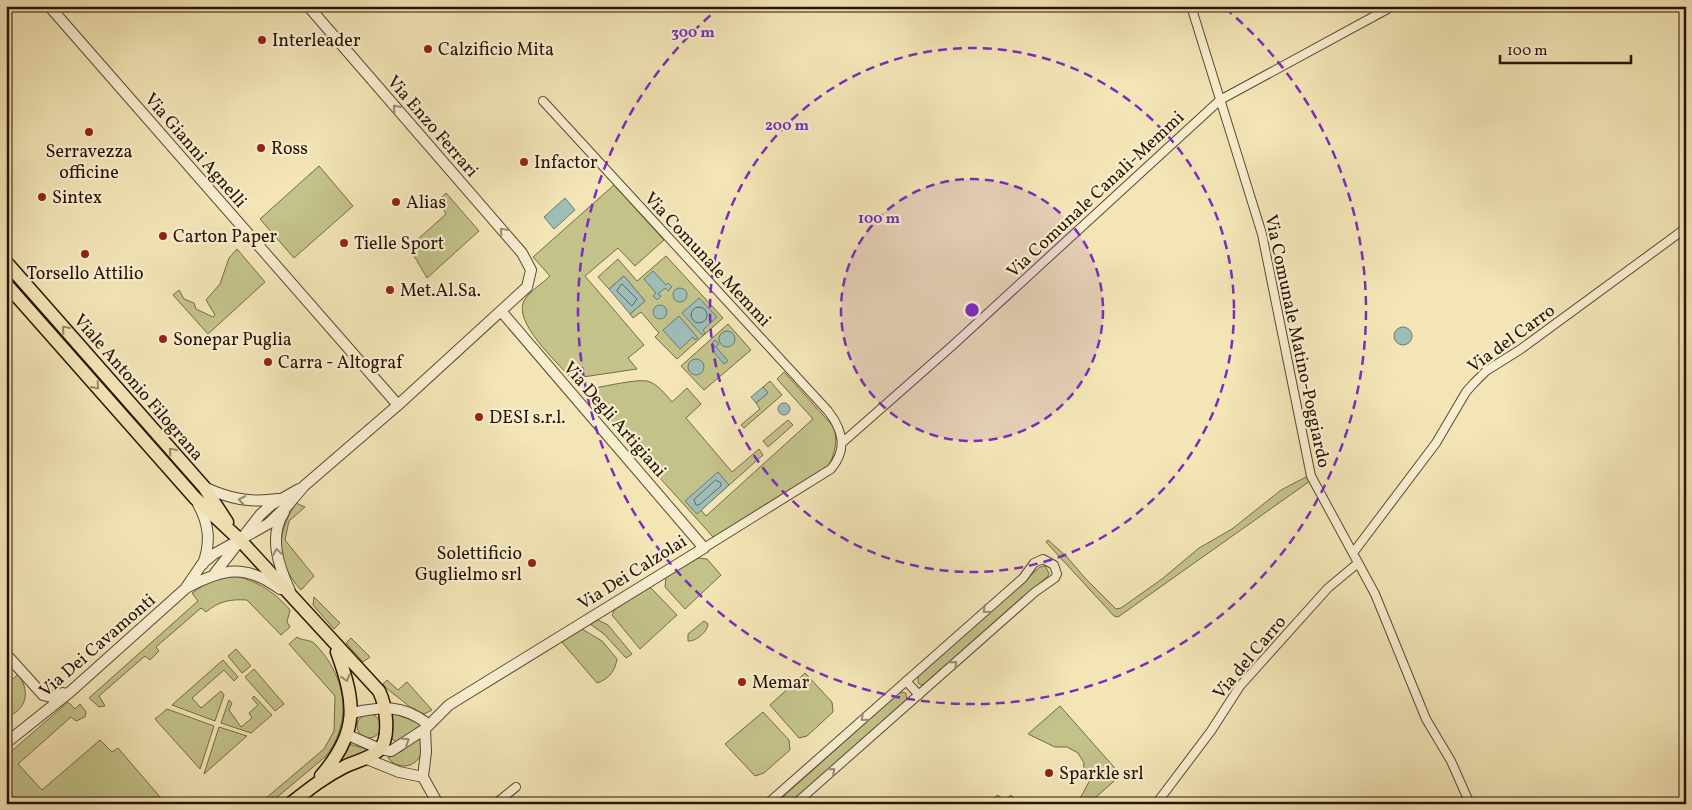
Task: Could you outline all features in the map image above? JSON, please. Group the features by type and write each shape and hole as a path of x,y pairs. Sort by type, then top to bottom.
{"main road":[{"name":"Viale Antonio Filograna","path":"6,262 204,487 240,540"},
{"name":"Viale Antonio Filograna","path":"6,284 195,498 240,540 334,645 379,691 384,706"},
{"path":"315,784 333,762 348,734 351,713 347,681 334,645"},
{"path":"290,804 315,784 346,766 367,758 380,749 384,742 384,706"}],"street":[{"name":"Via Gianni Agnelli","path":"49,6 398,404"},
{"name":"Via Enzo Ferrari","path":"308,6 522,253 532,270 527,287 501,311"},
{"name":"Via Comunale Matino-Poggiardo","path":"1191,6 1262,234 1310,476 1375,594 1426,719 1451,761 1470,804"},
{"name":"Via Comunale Canali-Memmi","path":"843,442 960,339 1220,100 1393,6"},
{"name":"Via Comunale Memmi","path":"543,101 828,411 840,428 843,442"},
{"name":"Via del Carro","path":"1352,552 1436,443 1474,383 1486,371 1521,349 1686,228"},
{"path":"202,564 220,550 268,524 285,502 501,311"},
{"name":"Via Degli Artigiani","path":"501,311 704,548"},
{"name":"Via Dei Calzolai","path":"380,749 391,751 466,694 825,474 835,465 843,442"},
{"path":"204,487 232,498 257,502 285,502"},
{"path":"185,589 202,564 209,543 204,516 195,498"},
{"path":"285,502 276,529 276,552 293,598"},
{"path":"215,574 240,540"},
{"path":"767,804 1022,578 1034,563 1043,559 1054,564 1057,574 1055,578 1044,584 796,804"},
{"name":"Via del Carro","path":"1156,804 1210,731 1240,686 1328,588 1358,563"},
{"path":"185,589 215,574 229,570 263,576 293,598"},
{"name":"Via Dei Cavamonti","path":"6,743 70,692 185,589"},
{"path":"6,654 43,695 51,697 70,692"},
{"path":"906,681 919,695"},
{"path":"351,713 384,706 396,707 426,726 423,778 438,804"},
{"path":"348,734 380,749"},
{"path":"367,758 399,772 423,778"},
{"path":"495,804 516,787"}],"green space":[{"path":"319,166 353,206 294,258 260,219"},
{"path":"614,185 664,240 635,266 618,248 585,276 644,345 628,358 637,369 576,378 569,376 538,341 530,330 522,310 526,297 550,276 533,257"},
{"path":"446,193 479,231 427,278 409,247 446,214 438,201"},
{"path":"237,249 265,282 208,334 173,295 179,290 184,299 194,303 196,309 213,317 215,315 206,300 220,284 229,258"},
{"path":"666,256 723,318 677,359 655,337 659,333 641,312 633,318 630,314 645,301 624,276 609,289 598,277 618,259 637,281"},
{"path":"728,324 751,350 704,390 681,366"},
{"path":"784,372 832,425 835,445 829,466 714,538 595,406 592,394 595,388 647,381 658,387 672,402 687,388 701,404 686,418 732,472 759,449 763,455 701,510 706,516 813,419 777,379"},
{"path":"770,381 782,395 744,428 741,425 760,409 756,403 768,393 763,387"},
{"path":"788,420 793,425 768,447 763,441"},
{"path":"1309,477 1310,481 1118,617 1114,616 1046,542 1048,540 1067,557 1116,609 1121,608 1162,579 1199,548 1232,529 1281,490"},
{"path":"296,503 305,507 289,521 285,540 314,576 301,590 286,568 282,558 281,547 285,526"},
{"path":"698,558 707,559 721,575 685,609 665,587 666,577"},
{"path":"1045,566 1049,573 1048,576 927,683 921,685 918,683 918,675 1040,567"},
{"path":"228,575 254,582 270,591 290,610 287,622 290,627 281,635 247,600 225,602 216,605 206,612 201,608 156,647 159,651 150,660 145,656 99,696 105,706 99,707 89,698 198,601 192,593 207,583"},
{"path":"648,588 651,588 677,615 640,649 612,615 615,609"},
{"path":"314,597 340,623 334,629 313,605"},
{"path":"598,620 608,625 632,654 626,658 604,634 590,624"},
{"path":"704,621 708,624 704,633 694,640 688,641 688,634"},
{"path":"582,629 602,641 617,659 611,674 597,683 561,641"},
{"path":"297,637 315,644 334,670 342,699 343,714 340,729 325,757 269,804 259,804 324,749 334,731 335,696 289,644"},
{"path":"351,638 370,657 363,662 346,643"},
{"path":"236,649 251,666 242,673 228,656"},
{"path":"223,660 238,677 234,681 224,670 192,698 201,708 221,691 224,695 215,721 172,705"},
{"path":"254,669 284,704 275,711 245,677"},
{"path":"6,672 13,679 18,674 24,686 25,699 19,710 6,717"},
{"path":"805,673 832,702 833,712 807,736 799,738 770,705"},
{"path":"387,680 398,690 407,682 432,710 424,714 414,710 386,688 383,684"},
{"path":"900,692 906,693 907,701 791,804 775,804"},
{"path":"254,696 272,715 251,733 221,723 229,700 232,703 229,710 241,727 252,718 249,713 258,705 252,698"},
{"path":"68,702 75,709 80,704 86,712 85,717 76,721 71,717 18,764 42,790 100,740 112,752 118,748 166,804 6,804 6,756"},
{"path":"1060,706 1121,775 1088,804 1077,804 1090,780 1083,776 1084,763 1078,753 1067,747 1055,747 1028,734"},
{"path":"167,709 214,726 200,769 155,719"},
{"path":"763,712 789,740 790,750 764,773 755,776 725,744"},
{"path":"393,713 421,725 397,742 392,739 390,714"},
{"path":"369,714 374,715 380,721 380,731 374,737 369,738 364,737 358,731 357,726 358,721 364,715"},
{"path":"219,727 247,736 204,774"},
{"path":"419,737 422,745 421,752 419,758 414,763 408,766 401,766 388,758 402,751"},
{"path":"348,745 369,750 338,764"},
{"path":"998,795 1004,801 1011,795 1018,804 999,804 994,798"}],"water":[{"path":"565,198 575,210 554,229 544,217"},
{"path":"653,271 666,285 668,283 672,287 668,291 665,288 658,294 661,296 657,300 653,296 656,293 644,279"},
{"path":"624,276 645,301 630,314 609,289"},
{"path":"677,288 683,288 687,295 683,302 677,302 673,298 673,292"},
{"path":"699,298 717,317 703,330 705,333 702,335 682,313"},
{"path":"657,305 663,305 667,312 663,319 657,319 653,315 653,309"},
{"path":"679,316 698,338 695,340 693,337 680,349 663,330"},
{"path":"1403,327 1409,330 1412,336 1409,342 1403,345 1397,342 1394,336 1397,330"},
{"path":"727,331 735,339 727,347 719,339"},
{"path":"715,340 719,344 716,347 728,361 724,364 712,350 715,347 712,343"},
{"path":"696,359 704,367 696,375 688,367"},
{"path":"763,387 768,393 756,403 751,397"},
{"path":"784,403 790,409 784,415 778,409"},
{"path":"718,472 729,485 697,514 685,501"}],"place":[{"name":"Interleader","path":"262,40"},
{"name":"Calzificio Mita","path":"428,49"},
{"name":"Serravezza officine","path":"89,132"},
{"name":"Ross","path":"261,148"},
{"name":"Infactor","path":"524,162"},
{"name":"Sintex","path":"42,197"},
{"name":"Alias","path":"396,202"},
{"name":"Carton Paper","path":"163,236"},
{"name":"Tielle Sport","path":"344,243"},
{"name":"Torsello Attilio","path":"85,254"},
{"name":"Met.Al.Sa.","path":"390,290"},
{"name":"Sonepar Puglia","path":"163,339"},
{"name":"Carra - Altograf","path":"268,362"},
{"name":"DESI s.r.l.","path":"479,417"},
{"name":"Solettificio Guglielmo srl","path":"532,563"},
{"name":"Memar","path":"742,682"},
{"name":"Sparkle srl","path":"1049,773"}]}
